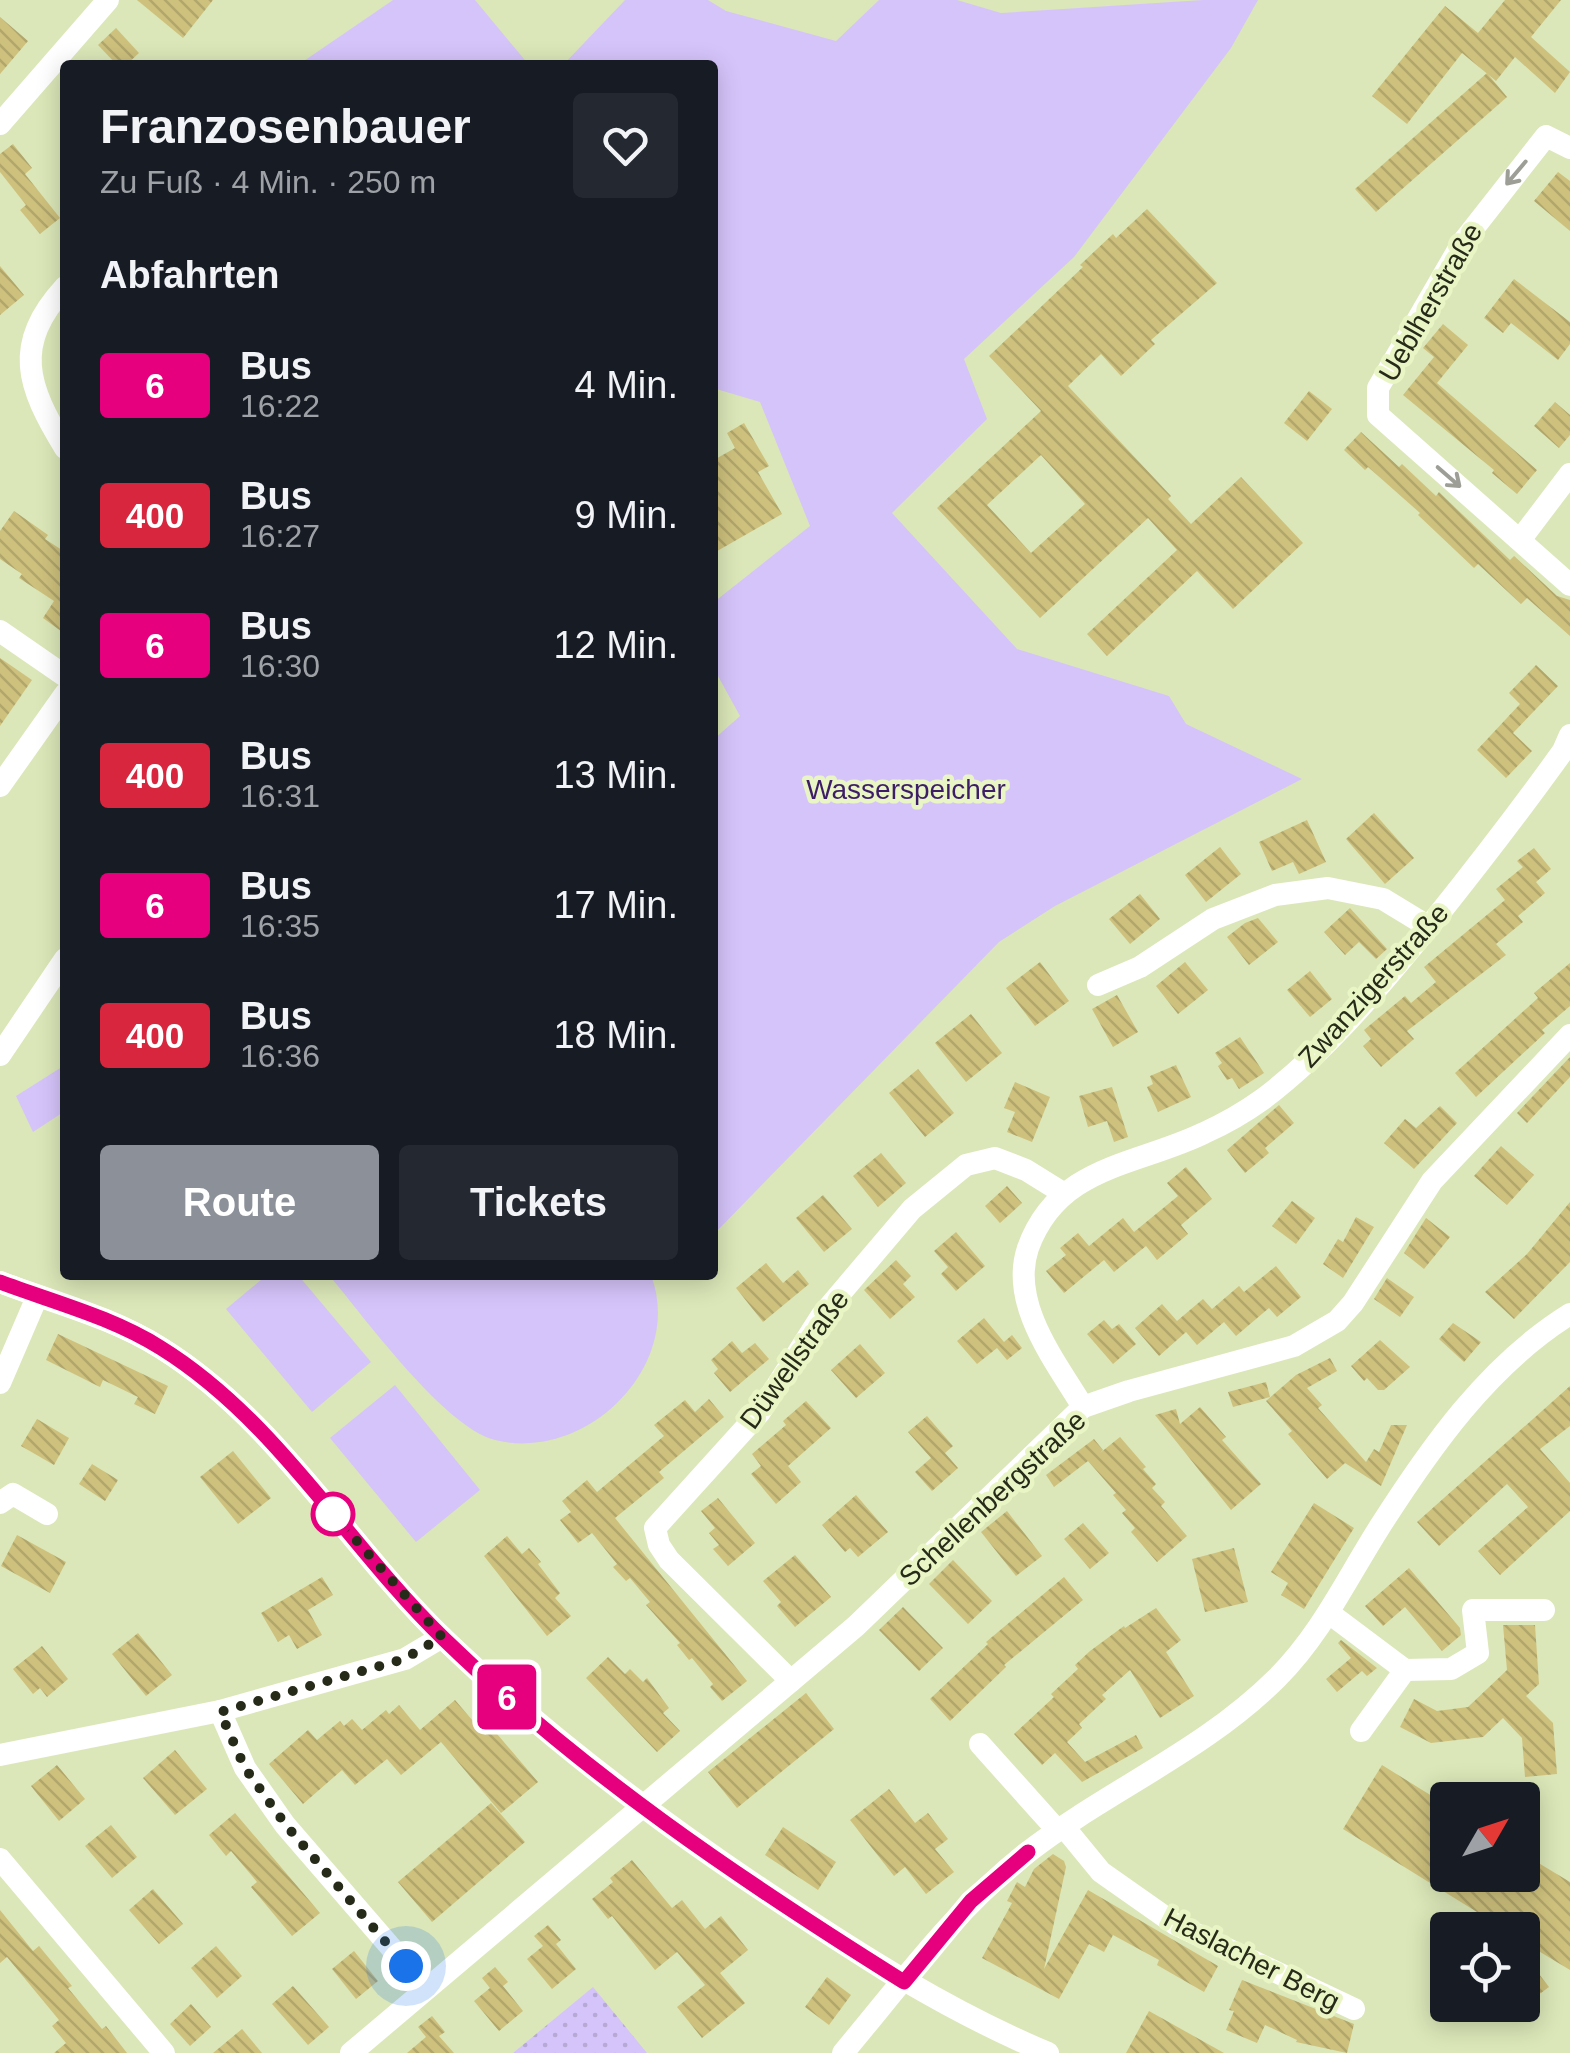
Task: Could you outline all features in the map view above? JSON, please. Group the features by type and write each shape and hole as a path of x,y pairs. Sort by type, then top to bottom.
{"street":[{"path":"0,124 108,0"},
{"name":"Ueblherstraße","path":"1570,148 1546,136 1462,242 1378,388 1378,415 1570,585"},
{"path":"60,293 36,327 28,367 35,390 60,438"},
{"path":"1520,540 1570,474"},
{"path":"0,631 60,673"},
{"path":"0,786 60,701"},
{"name":"Zwanzigerstraße","path":"1083,1408 1030,1314 1025,1276 1028,1250 1051,1206 1063,1192 1115,1164 1203,1134 1260,1101 1308,1062 1429,927 1536,788 1563,751 1570,734"},
{"path":"1098,985 1140,966 1213,919 1275,895 1328,888 1383,899 1429,927"},
{"path":"0,1055 60,966"},
{"name":"Schellenbergstraße","path":"351,2053 792,1681 898,1586 1083,1408 1129,1391 1294,1346 1337,1321 1432,1180 1570,1035"},
{"name":"Düwellstraße","path":"792,1681 669,1560 655,1528 760,1412 822,1315 912,1209 966,1164 995,1158 1026,1170 1063,1192"},
{"path":"0,1282 141,1337 204,1380 254,1422 442,1637 530,1718 642,1808 904,1982 1048,2053"},
{"path":"0,1383 38,1296"},
{"path":"843,2053 971,1901 1028,1852 1242,1711 1310,1641 1378,1530 1458,1416 1498,1372 1570,1314"},
{"path":"0,1503 13,1494 47,1514"},
{"path":"1329,1613 1405,1670 1451,1670 1478,1653 1473,1610 1544,1610"},
{"path":"0,1755 220,1712 404,1659 442,1637"},
{"path":"1361,1731 1405,1670"},
{"path":"220,1712 245,1768 285,1824 426,1988"},
{"name":"Haslacher Berg","path":"980,1744 1102,1872 1175,1924 1354,2009"},
{"path":"0,1859 164,2053"}],"green space":[{"path":"393,0 475,0 525,60 305,60"},
{"name":"Wasserspeicher","path":"625,0 708,0 726,11 836,41 879,0 957,0 1001,13 1258,0 1231,48 1074,257 964,359 987,419 892,513 1017,649 1169,696 1186,724 1302,779 1055,906 999,942 718,1230 718,736 740,716 718,676 718,599 810,526 760,402 718,389 718,60 568,60"},
{"path":"60,1068 60,1114 33,1132 16,1096"},
{"path":"261,1280 302,1280 371,1362 312,1412 226,1309"},
{"path":"333,1280 652,1280 658,1309 654,1342 641,1373 620,1400 594,1422 563,1437 530,1443 495,1440 475,1431 429,1393"},
{"path":"395,1385 480,1490 416,1542 330,1438"},
{"path":"593,1987 647,2053 513,2053"}],"building":[{"path":"137,0 213,0 183,38"},
{"path":"1505,0 1561,0 1531,37 1570,72 1555,93 1515,57 1496,81 1462,53 1407,124 1372,96 1445,6 1478,33"},
{"path":"0,17 28,41 0,74"},
{"path":"116,28 139,53 131,60 112,60 98,45"},
{"path":"1487,73 1507,97 1376,212 1355,189"},
{"path":"13,144 32,168 25,174 60,218 40,234 20,210 26,205 0,172 0,154"},
{"path":"1558,172 1570,181 1570,231 1534,201"},
{"path":"1147,209 1217,283 1151,340 1155,344 1121,376 1101,354 1068,386 1171,496 1168,499 1191,524 1241,477 1303,543 1233,609 1197,571 1107,656 1087,634 1177,550 1148,518 1040,618 937,508 1041,411 989,356 1113,234 1116,238","holes":["1041,455 1085,504 1031,553 987,505"]},
{"path":"0,266 24,295 0,315"},
{"path":"1514,279 1570,322 1570,344 1558,360 1511,323 1503,333 1484,318"},
{"path":"1443,324 1468,345 1437,383 1537,470 1517,494 1492,473 1494,470 1403,395 1434,357 1423,348"},
{"path":"1309,391 1332,409 1307,441 1284,423"},
{"path":"1555,402 1570,415 1570,435 1559,448 1534,426"},
{"path":"744,423 769,466 758,472 782,514 718,551 718,458 735,448 727,433"},
{"path":"1361,432 1436,496 1439,492 1510,560 1514,556 1557,596 1570,600 1570,636 1527,598 1521,604 1478,564 1474,568 1420,513 1344,450"},
{"path":"14,511 48,535 45,539 60,549 60,630 43,618 54,601 19,578 22,574 0,559 0,531"},
{"path":"0,658 32,680 0,726"},
{"path":"1536,665 1558,686 1513,733 1532,751 1506,778 1477,750 1520,704 1509,693"},
{"path":"1374,813 1414,858 1385,884 1346,839"},
{"path":"1307,820 1326,862 1299,874 1293,862 1272,871 1259,842"},
{"path":"1220,847 1241,874 1206,902 1185,875"},
{"path":"1534,848 1551,869 1536,882 1545,893 1518,916 1523,922 1496,944 1506,955 1407,1031 1414,1039 1381,1067 1363,1046 1371,1039 1364,1030 1405,996 1411,1003 1436,982 1424,967 1505,900 1496,889 1523,867 1517,861"},
{"path":"1140,894 1160,919 1130,944 1109,919"},
{"path":"1350,908 1387,949 1376,959 1359,942 1345,955 1324,932"},
{"path":"1258,918 1278,942 1249,965 1227,937"},
{"path":"1040,962 1069,1001 1035,1026 1006,988"},
{"path":"1185,962 1208,990 1178,1014 1156,986"},
{"path":"1570,963 1570,1006 1476,1097 1455,1073 1538,998 1534,993"},
{"path":"1310,971 1332,999 1310,1017 1287,990"},
{"path":"1117,995 1138,1032 1113,1047 1092,1009"},
{"path":"971,1014 1002,1053 966,1082 935,1043"},
{"path":"1240,1037 1264,1073 1239,1089 1232,1078 1227,1080 1215,1053"},
{"path":"1570,1057 1570,1077 1527,1123 1517,1113"},
{"path":"1176,1065 1191,1097 1158,1112 1147,1087 1153,1084 1150,1076"},
{"path":"918,1069 954,1113 925,1137 889,1093"},
{"path":"1015,1082 1050,1097 1032,1142 1007,1132 1015,1112 1004,1108"},
{"path":"1112,1087 1128,1137 1114,1142 1107,1121 1088,1127 1079,1096"},
{"path":"1279,1105 1294,1123 1265,1148 1269,1153 1245,1173 1227,1150"},
{"path":"1440,1106 1457,1123 1414,1169 1384,1143 1405,1119 1416,1128"},
{"path":"1501,1146 1534,1175 1507,1205 1474,1176"},
{"path":"881,1153 906,1183 878,1207 853,1176"},
{"path":"1186,1167 1212,1199 1181,1225 1188,1234 1157,1260 1146,1246 1114,1272 1104,1260 1064,1293 1046,1271 1066,1255 1060,1248 1078,1233 1089,1246 1123,1218 1134,1232 1178,1196 1167,1183"},
{"path":"1007,1186 1022,1203 1000,1223 985,1206"},
{"path":"823,1195 852,1229 824,1252 796,1218"},
{"path":"1292,1201 1315,1218 1296,1244 1272,1226"},
{"path":"1570,1202 1570,1262 1514,1319 1485,1292 1527,1254"},
{"path":"1356,1217 1374,1227 1343,1278 1323,1264 1338,1239 1343,1242"},
{"path":"1426,1218 1450,1237 1424,1269 1404,1253"},
{"path":"956,1232 985,1266 956,1291 941,1274 948,1267 934,1251"},
{"path":"896,1260 911,1276 903,1284 915,1297 890,1319 864,1290"},
{"path":"766,1263 783,1283 798,1270 809,1284 763,1322 736,1288"},
{"path":"1276,1266 1301,1297 1277,1317 1269,1308 1236,1336 1224,1322 1197,1345 1186,1332 1159,1356 1135,1328 1162,1304 1177,1321 1203,1299 1212,1309 1239,1286 1244,1292"},
{"path":"1387,1278 1414,1297 1400,1317 1374,1299"},
{"path":"984,1318 1004,1342 1012,1335 1022,1348 1007,1360 997,1348 977,1364 957,1341"},
{"path":"1104,1320 1112,1329 1119,1324 1136,1344 1113,1364 1087,1334"},
{"path":"1453,1323 1481,1342 1464,1362 1439,1339"},
{"path":"58,1334 168,1386 155,1414 134,1404 138,1397 103,1380 100,1387 46,1360"},
{"path":"1380,1340 1410,1367 1384,1390 1378,1390 1367,1378 1364,1381 1351,1366"},
{"path":"732,1341 742,1353 755,1343 769,1359 730,1392 714,1373 718,1369 711,1360"},
{"path":"860,1344 885,1373 856,1398 831,1370"},
{"path":"1330,1358 1337,1371 1307,1388 1322,1405 1318,1408 1366,1462 1374,1449 1379,1452 1391,1425 1407,1425 1381,1486 1345,1463 1327,1479 1266,1401 1296,1375"},
{"path":"1266,1382 1270,1397 1233,1407 1228,1392"},
{"path":"1570,1386 1570,1426 1540,1449 1570,1483 1570,1511 1500,1575 1478,1551 1528,1507 1507,1484 1439,1546 1417,1522"},
{"path":"709,1399 724,1417 659,1472 664,1478 615,1518 747,1681 722,1701 710,1687 713,1684 646,1605 650,1602 630,1578 626,1581 613,1567 617,1564 592,1533 578,1543 560,1520 571,1512 562,1501 587,1480 597,1492 664,1436 654,1425 685,1400 695,1412"},
{"path":"806,1401 831,1428 788,1466 801,1482 776,1504 751,1474 761,1466 752,1454 786,1425 783,1421"},
{"path":"1200,1407 1226,1437 1222,1440 1261,1484 1231,1510 1155,1415 1176,1409 1180,1424"},
{"path":"927,1416 953,1446 945,1453 958,1468 932,1491 915,1472 931,1458 908,1432"},
{"path":"37,1419 69,1438 54,1465 21,1446"},
{"path":"1120,1437 1146,1467 1143,1469 1156,1484 1152,1488 1165,1502 1161,1506 1187,1536 1157,1562 1131,1532 1135,1528 1122,1513 1126,1510 1113,1495 1116,1493 1088,1461 1054,1487 1046,1475 1094,1439 1103,1450 1100,1453"},
{"path":"233,1451 271,1498 238,1524 200,1477"},
{"path":"92,1464 118,1480 105,1501 79,1484"},
{"path":"856,1495 888,1532 858,1557 850,1548 845,1552 822,1525"},
{"path":"718,1498 755,1543 728,1566 713,1549 719,1545 709,1533 715,1528 701,1511"},
{"path":"1314,1503 1354,1528 1304,1609 1281,1595 1288,1583 1271,1572"},
{"path":"1007,1511 1042,1556 1016,1576 981,1532"},
{"path":"1083,1523 1109,1553 1090,1569 1064,1539"},
{"path":"17,1535 66,1562 50,1593 1,1566"},
{"path":"507,1536 522,1554 529,1548 541,1562 538,1564 560,1593 555,1598 571,1616 547,1636 484,1556"},
{"path":"1234,1548 1248,1602 1205,1612 1192,1559"},
{"path":"795,1555 831,1597 795,1627 763,1581"},
{"path":"953,1560 992,1601 968,1624 929,1584"},
{"path":"1409,1568 1460,1628 1461,1635 1442,1651 1405,1607 1383,1626 1365,1606"},
{"path":"322,1577 333,1595 308,1610 322,1635 297,1649 289,1635 278,1642 261,1613"},
{"path":"1064,1577 1083,1600 1004,1665 950,1721 930,1699 986,1642"},
{"path":"903,1607 943,1648 919,1671 879,1630"},
{"path":"1156,1608 1181,1640 1166,1652 1194,1696 1160,1718 1130,1670 1102,1695 1106,1699 1079,1724 1082,1728 1067,1742 1085,1762 1136,1735 1143,1748 1082,1782 1055,1753 1042,1765 1014,1734 1054,1697 1051,1694 1078,1669 1075,1665 1090,1651"},
{"path":"1503,1625 1535,1625 1539,1684 1526,1696 1553,1723 1557,1774 1525,1777 1522,1738 1503,1718 1483,1737 1431,1743 1400,1727 1414,1699 1437,1711 1468,1707 1507,1670"},
{"path":"138,1633 172,1675 146,1696 112,1654"},
{"path":"1341,1640 1377,1668 1367,1676 1362,1671 1337,1692 1326,1679 1351,1658 1338,1643"},
{"path":"42,1646 68,1679 47,1697 40,1688 33,1694 13,1669"},
{"path":"608,1657 625,1674 630,1669 643,1682 647,1678 669,1708 663,1713 680,1731 657,1752 586,1678"},
{"path":"806,1693 834,1729 737,1808 708,1772"},
{"path":"455,1700 485,1735 492,1728 538,1782 501,1813 441,1742 401,1775 387,1759 355,1785 342,1770 303,1804 269,1764 308,1730 317,1740 340,1721 344,1726 352,1719 362,1730 386,1710 389,1714 399,1705 420,1730"},
{"path":"175,1750 207,1789 175,1815 143,1778"},
{"path":"57,1765 85,1799 59,1821 31,1786"},
{"path":"1382,1765 1430,1795 1430,1883 1343,1829"},
{"path":"889,1789 915,1823 928,1813 948,1839 935,1849 954,1872 926,1894 905,1867 894,1876 850,1820"},
{"path":"491,1803 525,1842 432,1922 398,1882"},
{"path":"235,1813 320,1913 292,1936 251,1887 257,1882 231,1851 226,1856 209,1835"},
{"path":"111,1825 137,1857 112,1878 85,1846"},
{"path":"783,1827 836,1862 818,1890 765,1855"},
{"path":"1053,1854 1066,1867 1044,1969 1088,1890 1218,1966 1204,1992 1157,1965 1159,1960 1113,1935 1104,1952 1089,1944 1059,1999 982,1958 1012,1903 1007,1901 1017,1882 1025,1887 1034,1869"},
{"path":"632,1860 672,1908 682,1900 705,1929 721,1916 748,1950 720,1973 745,2003 702,2038 677,2007 705,1985 677,1952 655,1970 612,1916 608,1919 592,1899"},
{"path":"1540,1864 1570,1882 1570,1970 1540,1952 1540,1912 1477,1912 1445,1892 1540,1892"},
{"path":"153,1889 183,1924 159,1944 129,1910"},
{"path":"0,1910 33,1951 39,1946 72,1986 68,1988 127,2053 54,2053 66,2043 52,2026 59,2020 7,1957 0,1963"},
{"path":"548,1925 561,1940 556,1944 576,1969 552,1989 527,1959 543,1946 534,1936"},
{"path":"216,1946 242,1976 217,1998 191,1968"},
{"path":"354,1951 378,1981 356,1999 332,1969"},
{"path":"495,1967 508,1982 503,1986 523,2011 499,2031 474,2001 490,1988 482,1978"},
{"path":"1540,1975 1549,1987 1540,1994"},
{"path":"827,1977 851,1995 829,2025 805,2007"},
{"path":"1242,1980 1354,2024 1347,2053 1296,2042 1265,2025 1257,2043 1226,2030 1234,2011 1229,2010"},
{"path":"293,1986 329,2027 308,2045 272,2004"},
{"path":"191,2004 211,2027 190,2046 170,2024"},
{"path":"1149,2011 1224,2053 1126,2053"},
{"path":"432,2016 445,2032 439,2036 454,2053 407,2053 426,2037 418,2027"},
{"path":"242,2029 262,2053 213,2053"}],"bus line":[{"name":"6","path":"0,1282 123,1328 192,1370 254,1422 442,1637 530,1718 642,1808 904,1982 971,1901 1028,1852"}],"route":[{"path":"333,1514 442,1637 404,1659 220,1712 245,1768 285,1824 406,1966"}]}
